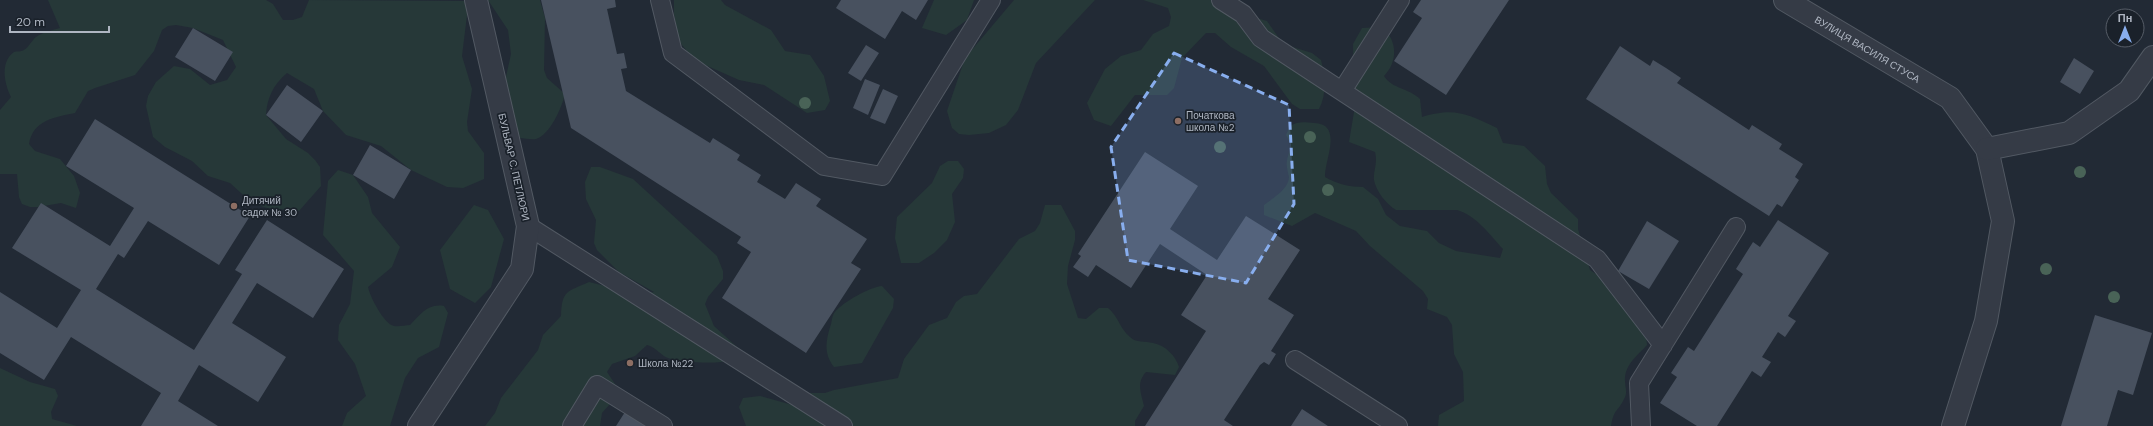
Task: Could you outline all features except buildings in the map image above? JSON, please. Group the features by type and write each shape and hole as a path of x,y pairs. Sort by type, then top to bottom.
{"street":[{"name":"БУЛЬВАР C. ПЕТЛЮРИ","path":"419,426 522,269 528,226 476,0"},
{"name":"ВУЛИЦЯ ВАСИЛЯ СТУСА","path":"1785,0 1950,98 1987,149"},
{"path":"1953,426 1986,321 2003,221 1987,149 2069,133 2129,91 2153,57"}],"lane":[{"path":"660,0 673,53 824,166 882,176 991,0"},
{"path":"1221,0 1243,14 1261,38 1597,259 1663,344"},
{"path":"1342,91 1400,0"},
{"path":"528,226 843,426"},
{"path":"1641,426 1639,383 1736,227"},
{"path":"1294,360 1398,426"},
{"path":"572,426 597,385 662,426"}],"highlighted area":[{"path":"1174,53 1289,105 1294,204 1246,283 1128,260 1111,147"}],"shaded area":[{"path":"48,0 266,0 273,4 283,20 293,20 302,17 309,0 464,1 468,7 462,56 472,89 467,122 468,131 484,153 484,179 463,188 447,187 411,170 381,146 346,135 323,111 314,89 287,73 274,87 269,97 266,115 286,139 308,153 315,160 320,167 321,186 299,211 267,208 252,203 230,183 208,176 192,161 165,147 153,137 146,106 148,96 156,82 174,66 190,69 210,85 227,80 236,67 223,40 193,28 176,25 168,26 162,30 154,51 135,75 88,91 75,113 46,121 35,130 31,136 29,144 35,151 60,159 74,176 80,193 76,208 61,203 38,207 30,207 22,204 19,197 17,174 0,174 0,110 11,97 5,79 5,67 10,56 14,52 24,50 39,35 60,28"},
{"path":"488,0 540,0 545,18 544,70 547,78 565,94 555,120 546,132 536,139 520,138 513,124 504,86 511,54 508,30"},
{"path":"674,0 721,0 725,5 771,30 785,51 810,55 824,76 830,101 825,110 807,113 764,85 739,80 694,60 678,40 674,14"},
{"path":"934,0 974,0 967,20 946,35 922,28"},
{"path":"1014,0 1095,0 1036,63 1018,110 1006,125 989,133 969,135 959,134 952,128 947,111 965,58"},
{"path":"1143,0 1223,0 1243,14 1267,21 1283,44 1312,53 1321,60 1324,72 1324,91 1322,103 1319,109 1300,109 1292,104 1264,66 1231,47 1215,33 1206,33 1182,58 1174,88 1167,95 1135,95 1111,126 1094,120 1087,103 1105,69 1121,56 1141,50 1153,34 1169,26 1171,17 1168,8"},
{"path":"1381,27 1391,38 1394,51 1392,64 1384,76 1387,80 1391,84 1416,95 1420,99 1422,117 1452,112 1469,116 1497,128 1503,143 1524,146 1545,166 1547,184 1551,193 1578,219 1578,229 1590,270 1629,296 1646,335 1647,345 1629,365 1625,375 1626,394 1615,413 1611,426 1438,426 1439,415 1464,401 1463,372 1454,354 1452,325 1447,317 1427,309 1428,299 1423,291 1370,246 1356,231 1315,213 1292,226 1264,215 1264,205 1280,193 1288,181 1289,177 1287,163 1291,147 1286,135 1290,126 1304,122 1314,123 1323,125 1328,130 1330,136 1325,177 1344,185 1363,187 1378,199 1386,215 1400,226 1427,231 1439,243 1456,251 1500,258 1503,249 1477,221 1464,213 1457,210 1396,210 1392,207 1382,197 1375,184 1375,152 1349,142 1354,112 1353,44 1362,28"},
{"path":"948,161 958,161 964,169 963,178 952,194 955,222 947,240 934,253 919,263 901,263 895,238 897,217 932,183 940,166"},
{"path":"591,167 600,167 633,179 717,256 723,271 723,279 708,297 705,304 714,326 737,347 731,359 724,362 708,363 689,362 668,358 653,347 647,345 635,356 612,364 607,372 617,387 618,395 602,413 600,426 485,426 495,413 501,398 538,350 543,335 561,316 564,296 567,293 589,282 638,294 654,292 619,272 597,250 594,243 596,220 586,199 585,182"},
{"path":"338,170 353,175 368,197 372,213 400,247 392,267 368,287 374,303 382,315 390,324 398,326 410,325 421,313 433,306 444,306 448,313 439,347 418,358 405,378 390,426 342,426 347,413 366,396 355,364 338,340 339,325 350,304 354,271 323,235 328,181"},
{"path":"474,205 488,210 504,239 491,287 475,303 450,289 440,250"},
{"path":"1045,205 1061,205 1075,231 1075,240 1068,266 1067,284 1078,318 1086,319 1099,308 1108,308 1132,339 1162,346 1178,363 1179,367 1175,375 1146,372 1143,376 1140,388 1144,406 1135,421 1135,426 746,426 739,407 743,398 760,396 796,406 807,393 825,393 898,378 904,359 929,325 947,318 956,302 964,296 977,294 1019,239 1035,231 1040,223"},
{"path":"882,286 894,299 893,308 862,363 834,367 828,357 826,346 834,313 844,304 857,296 871,289"},
{"path":"0,368 30,382 55,389 58,396 51,412 52,419 77,426 0,426"}],"place":[{"name":"Початкова школа №2","path":"1178,121"},
{"name":"Дитячий садок № 30","path":"234,206"},
{"name":"Школа №22","path":"630,363"}]}
